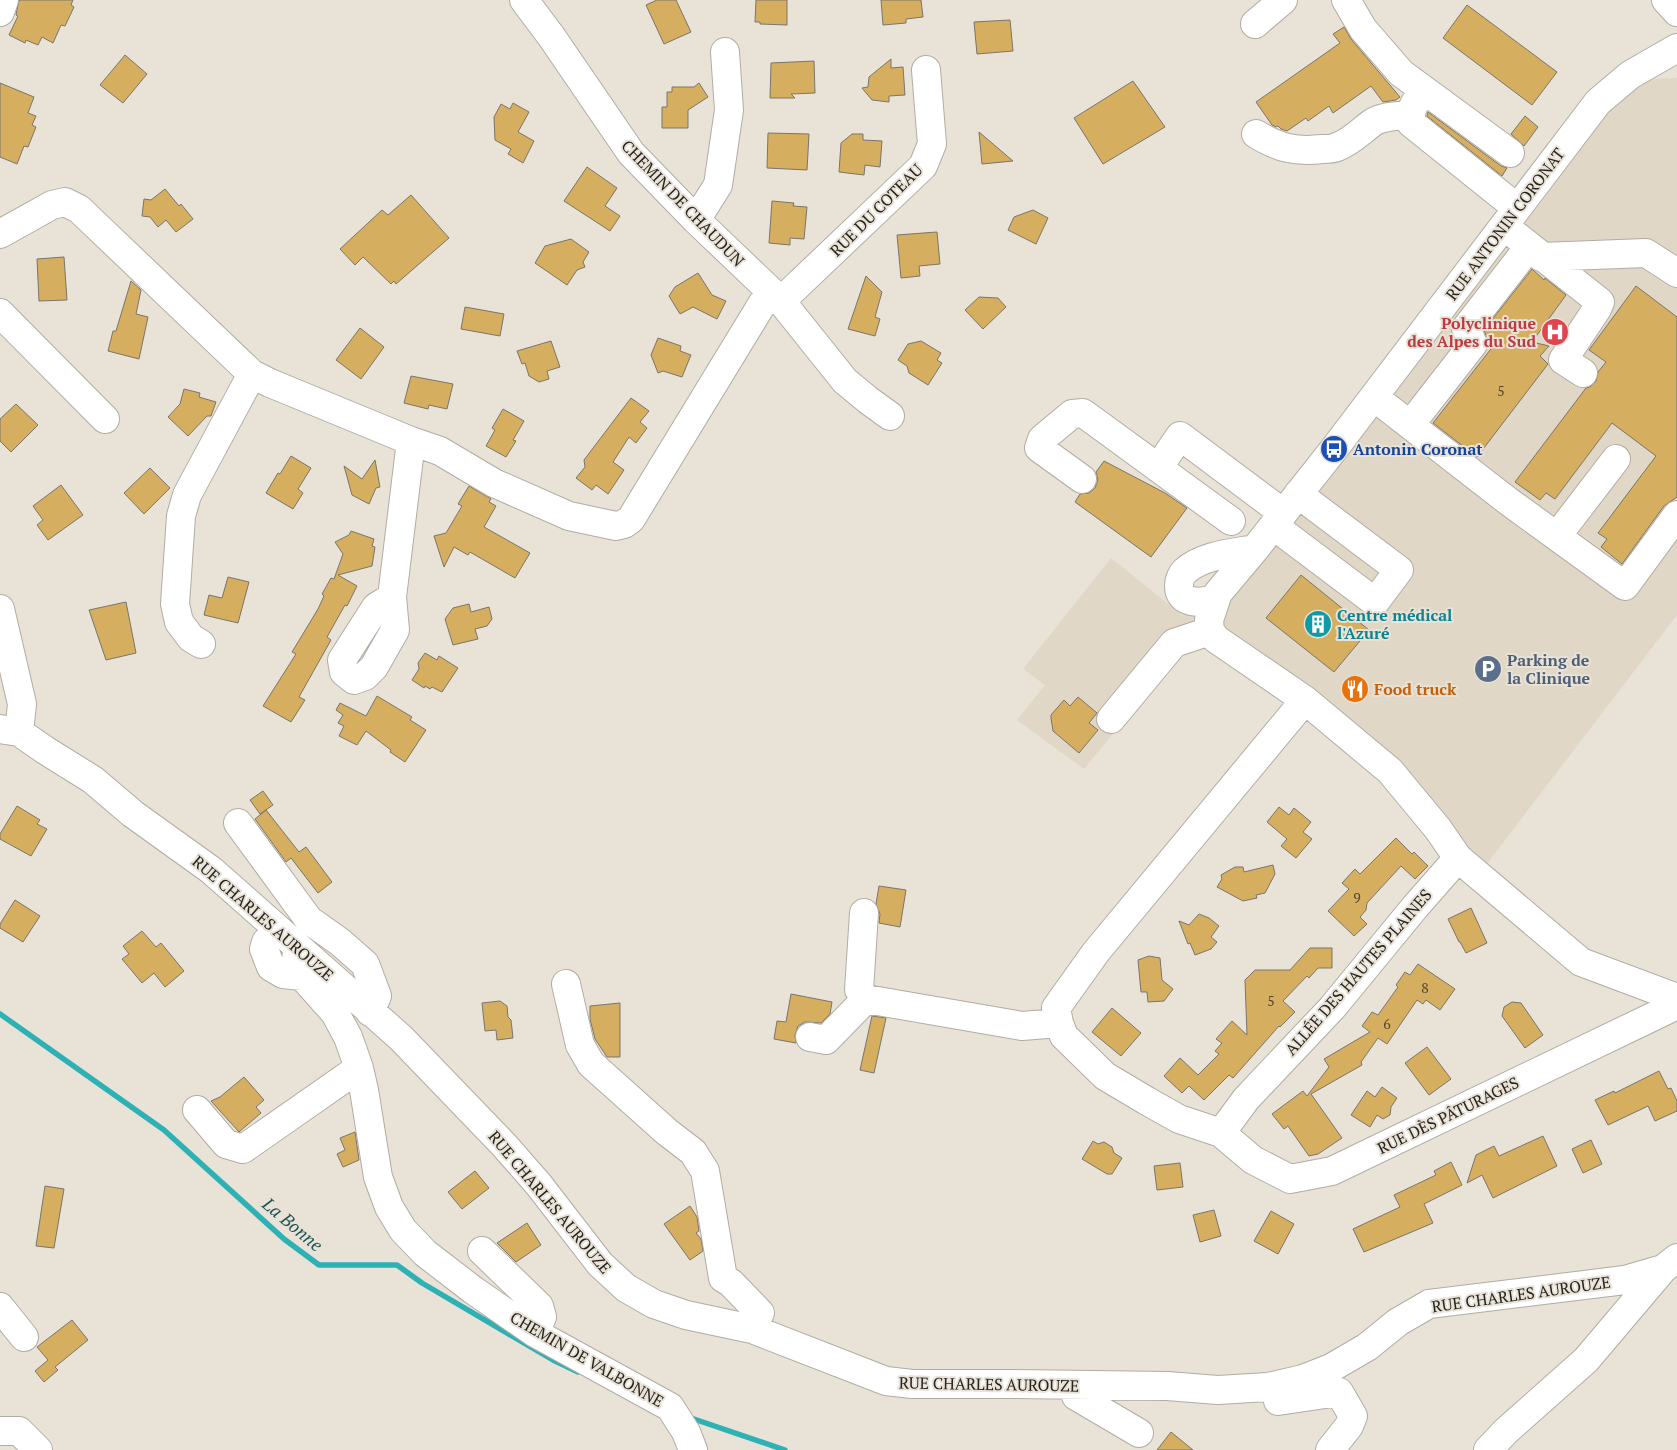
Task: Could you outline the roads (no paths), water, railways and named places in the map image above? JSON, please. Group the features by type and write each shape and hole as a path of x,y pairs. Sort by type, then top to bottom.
{"street":[{"path":"0,12 4,0"},
{"name":"CHEMIN DE CHAUDUN","path":"524,0 552,36 631,153 696,220 775,296 845,381 890,416"},
{"path":"1255,24 1284,0"},
{"path":"1346,0 1364,30 1401,73 1510,153"},
{"path":"1666,0 1677,12"},
{"name":"RUE ANTONIN CORONAT","path":"1211,616 1218,593 1255,549 1374,397 1598,102 1630,75 1677,48"},
{"path":"696,220 718,185 729,110 725,52"},
{"name":"RUE DU COTEAU","path":"411,441 440,451 494,483 569,516 616,526 624,524 631,519 775,296 923,166 932,144 926,70"},
{"path":"1630,75 1664,70 1677,71"},
{"path":"1424,90 1412,106 1411,123 1510,217 1535,252 1600,302 1562,360 1583,373"},
{"path":"1256,134 1274,145 1292,150 1329,148 1337,147 1354,137 1374,121 1394,116 1410,115"},
{"path":"1,231 52,205 65,202 79,209 252,374 411,441 392,596"},
{"path":"1410,425 1472,344 1466,328 1535,252 1646,253 1677,273"},
{"path":"0,313 105,419"},
{"path":"201,644 191,638 179,622 175,604 180,516 188,495 252,374"},
{"path":"1374,397 1508,501 1625,586 1677,515"},
{"path":"1082,479 1039,448 1042,439 1072,414 1077,413 1083,413 1231,521"},
{"path":"1158,468 1180,436 1285,511"},
{"path":"1557,536 1616,459"},
{"path":"1255,549 1217,556 1197,563 1184,572 1180,580 1179,588 1181,595 1188,600 1196,602 1211,616 1216,639 1305,700 1390,771 1438,829 1458,858 1581,962 1677,998"},
{"path":"0,609 22,704 9,730"},
{"path":"1111,719 1174,643 1211,616"},
{"path":"1221,1133 1179,1119 1105,1076 1064,1036 1056,1008 1096,952 1305,700"},
{"name":"RUE CHARLES AUROUZE","path":"9,730 93,780 133,814 211,870 401,1038 504,1146 539,1185 600,1264 626,1288 654,1304 686,1316 752,1329 886,1381 912,1384 1014,1384 1218,1390 1268,1387 1303,1379 1331,1368 1367,1347 1398,1322 1429,1304 1625,1280 1670,1264"},
{"path":"238,824 308,920 340,942 365,964 377,996 370,1012"},
{"name":"ALLÉE DES HAUTES PLAINES","path":"1221,1133 1246,1098 1332,1008 1458,858"},
{"path":"864,913 859,990 866,999 1022,1026 1059,1023"},
{"name":"CHEMIN DE VALBONNE","path":"287,939 295,954 296,964 302,976 335,1013 348,1037 359,1068 378,1177 389,1207 403,1230 425,1253 473,1290 535,1333 670,1407 690,1441"},
{"path":"566,984 580,1045 591,1064 667,1132 693,1152 705,1171 723,1278 731,1283 760,1313 752,1329"},
{"path":"810,1037 826,1040 866,999"},
{"name":"RUE DÈS PÂTURAGES","path":"1221,1133 1253,1160 1290,1179 1332,1171 1677,1005"},
{"path":"196,1110 226,1144 243,1149 359,1068"},
{"path":"482,1250 539,1306 542,1316 535,1333"},
{"path":"1488,1450 1506,1431 1586,1360 1670,1264"},
{"path":"0,1306 24,1337"},
{"path":"1073,1386 1076,1396 1139,1433"},
{"path":"1186,1388 1195,1398 1257,1404 1338,1392 1353,1416 1349,1426 1330,1450"},
{"path":"0,1431 11,1450"},
{"path":"0,1431 19,1431 38,1450"}],"waterway":[{"name":"La Bonne","path":"0,1014 164,1130 284,1239 319,1265 397,1265 422,1283 553,1360 578,1372"},
{"path":"688,1417 785,1450"}],"place":[{"name":"Polyclinique des Alpes du Sud","path":"1555,332"},
{"name":"Antonin Coronat","path":"1334,449"},
{"name":"Centre médical l'Azuré","path":"1318,624"},
{"name":"Parking de la Clinique","path":"1488,669"},
{"name":"Food truck","path":"1355,689"}]}
